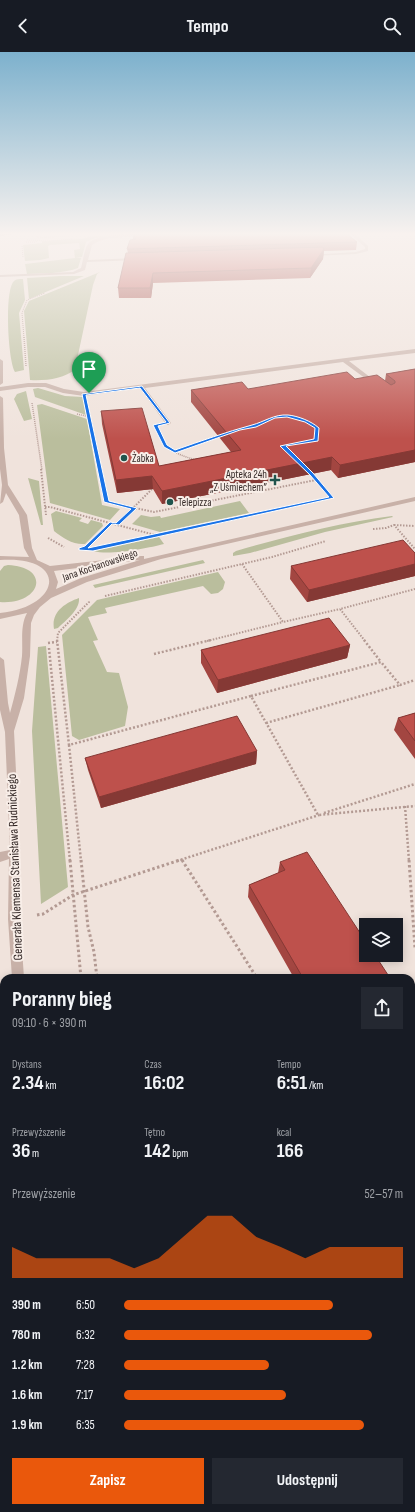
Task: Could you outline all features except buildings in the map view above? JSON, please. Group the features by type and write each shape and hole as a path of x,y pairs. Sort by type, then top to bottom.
{"street":[{"path":"0,389 28,385 46,385 63,392 84,394 415,351"},
{"path":"0,360 0,383"},
{"path":"344,360 382,388"},
{"path":"141,386 168,423"},
{"path":"0,398 1,448 5,485 0,502"},
{"path":"5,485 23,515 28,548 34,560"},
{"name":"Jana Kochanowskiego","path":"38,605 48,596 84,580 159,556 415,499"},
{"name":"Jana Kochanowskiego","path":"48,569 159,556"},
{"path":"0,558 12,557 34,560 48,569 54,582 48,596"},
{"path":"0,616 24,612 38,605"},
{"name":"Generała Klemensa Stanisława Rudnickiego","path":"10,732 19,698 26,656 27,624 30,614 38,605"},
{"name":"Generała Klemensa Stanisława Rudnickiego","path":"0,660 3,703 10,732 15,853 14,919 18,974"},
{"path":"0,857 15,853"}],"path":[{"path":"84,394 107,502 154,512 316,480"},
{"path":"168,423 155,425 165,446 183,457 200,460"},
{"path":"175,452 225,434"},
{"path":"306,470 332,498 324,500"},
{"path":"117,524 157,484"},
{"path":"45,507 154,533 156,535"},
{"path":"140,539 271,511"},
{"path":"86,547 111,523"},
{"path":"372,530 394,525 415,549"},
{"path":"104,596 272,557 331,539"},
{"path":"242,564 283,622"},
{"path":"154,654 415,590"},
{"path":"96,598 89,600 89,602 58,633 57,642 88,927 94,952 97,974"},
{"path":"340,609 400,685"},
{"path":"48,638 61,758 81,974"},
{"path":"69,745 381,662"},
{"path":"266,723 415,680"},
{"path":"252,696 318,815"},
{"path":"73,895 415,784"},
{"path":"405,806 415,948"},
{"path":"318,815 415,806"},
{"path":"181,859 254,974"}],"green space":[{"path":"9,302 24,302 19,313 24,370 15,372 10,354"},
{"path":"28,302 89,302 75,369 66,375 54,379 30,380 24,311"},
{"path":"38,388 65,396 83,397 86,415 35,397 33,389"},
{"path":"26,391 32,419 24,421 14,399 17,394"},
{"path":"42,404 87,419 102,505 120,509 110,520 50,503 37,405"},
{"path":"28,478 39,481 43,525 41,525"},
{"path":"240,501 249,513 160,532 132,524 141,515 151,517 160,516 161,518"},
{"path":"56,511 82,518 79,521 88,524 91,520 102,523 103,526 85,544 72,542 54,531 51,514"},
{"path":"393,517 325,532 250,553 233,556 233,553 236,551 294,535 352,522"},
{"path":"159,537 164,544 109,553 94,551"},
{"path":"203,560 205,563 95,588 93,585"},
{"path":"8,565 22,567 31,572 36,578 36,585 32,592 25,598 14,601 0,602 0,571 4,566"},
{"path":"218,572 225,582 223,589 218,593 211,594 203,586 105,608 107,613 88,617 98,640 93,641 107,672 119,673 128,707 125,726 79,740 72,736 62,635 97,600"},
{"path":"79,598 75,611 58,628 54,629 55,618 60,609"},
{"path":"46,646 68,887 41,904 32,731 38,647"}],"place":[{"name":"Żabka","path":"124,458"},
{"name":"Apteka 24h „Z Uśmiechem”","path":"275,480"},
{"name":"Telepizza","path":"170,502"}],"route":[{"path":"141,386 168,423 155,425 165,446 175,452 239,429 255,426 274,417 287,416 306,421 317,428 316,440 282,446 311,474 332,498 156,535 93,550 81,549 86,547 111,523 117,524 134,508 107,502 84,394 89,393 141,386"}]}
